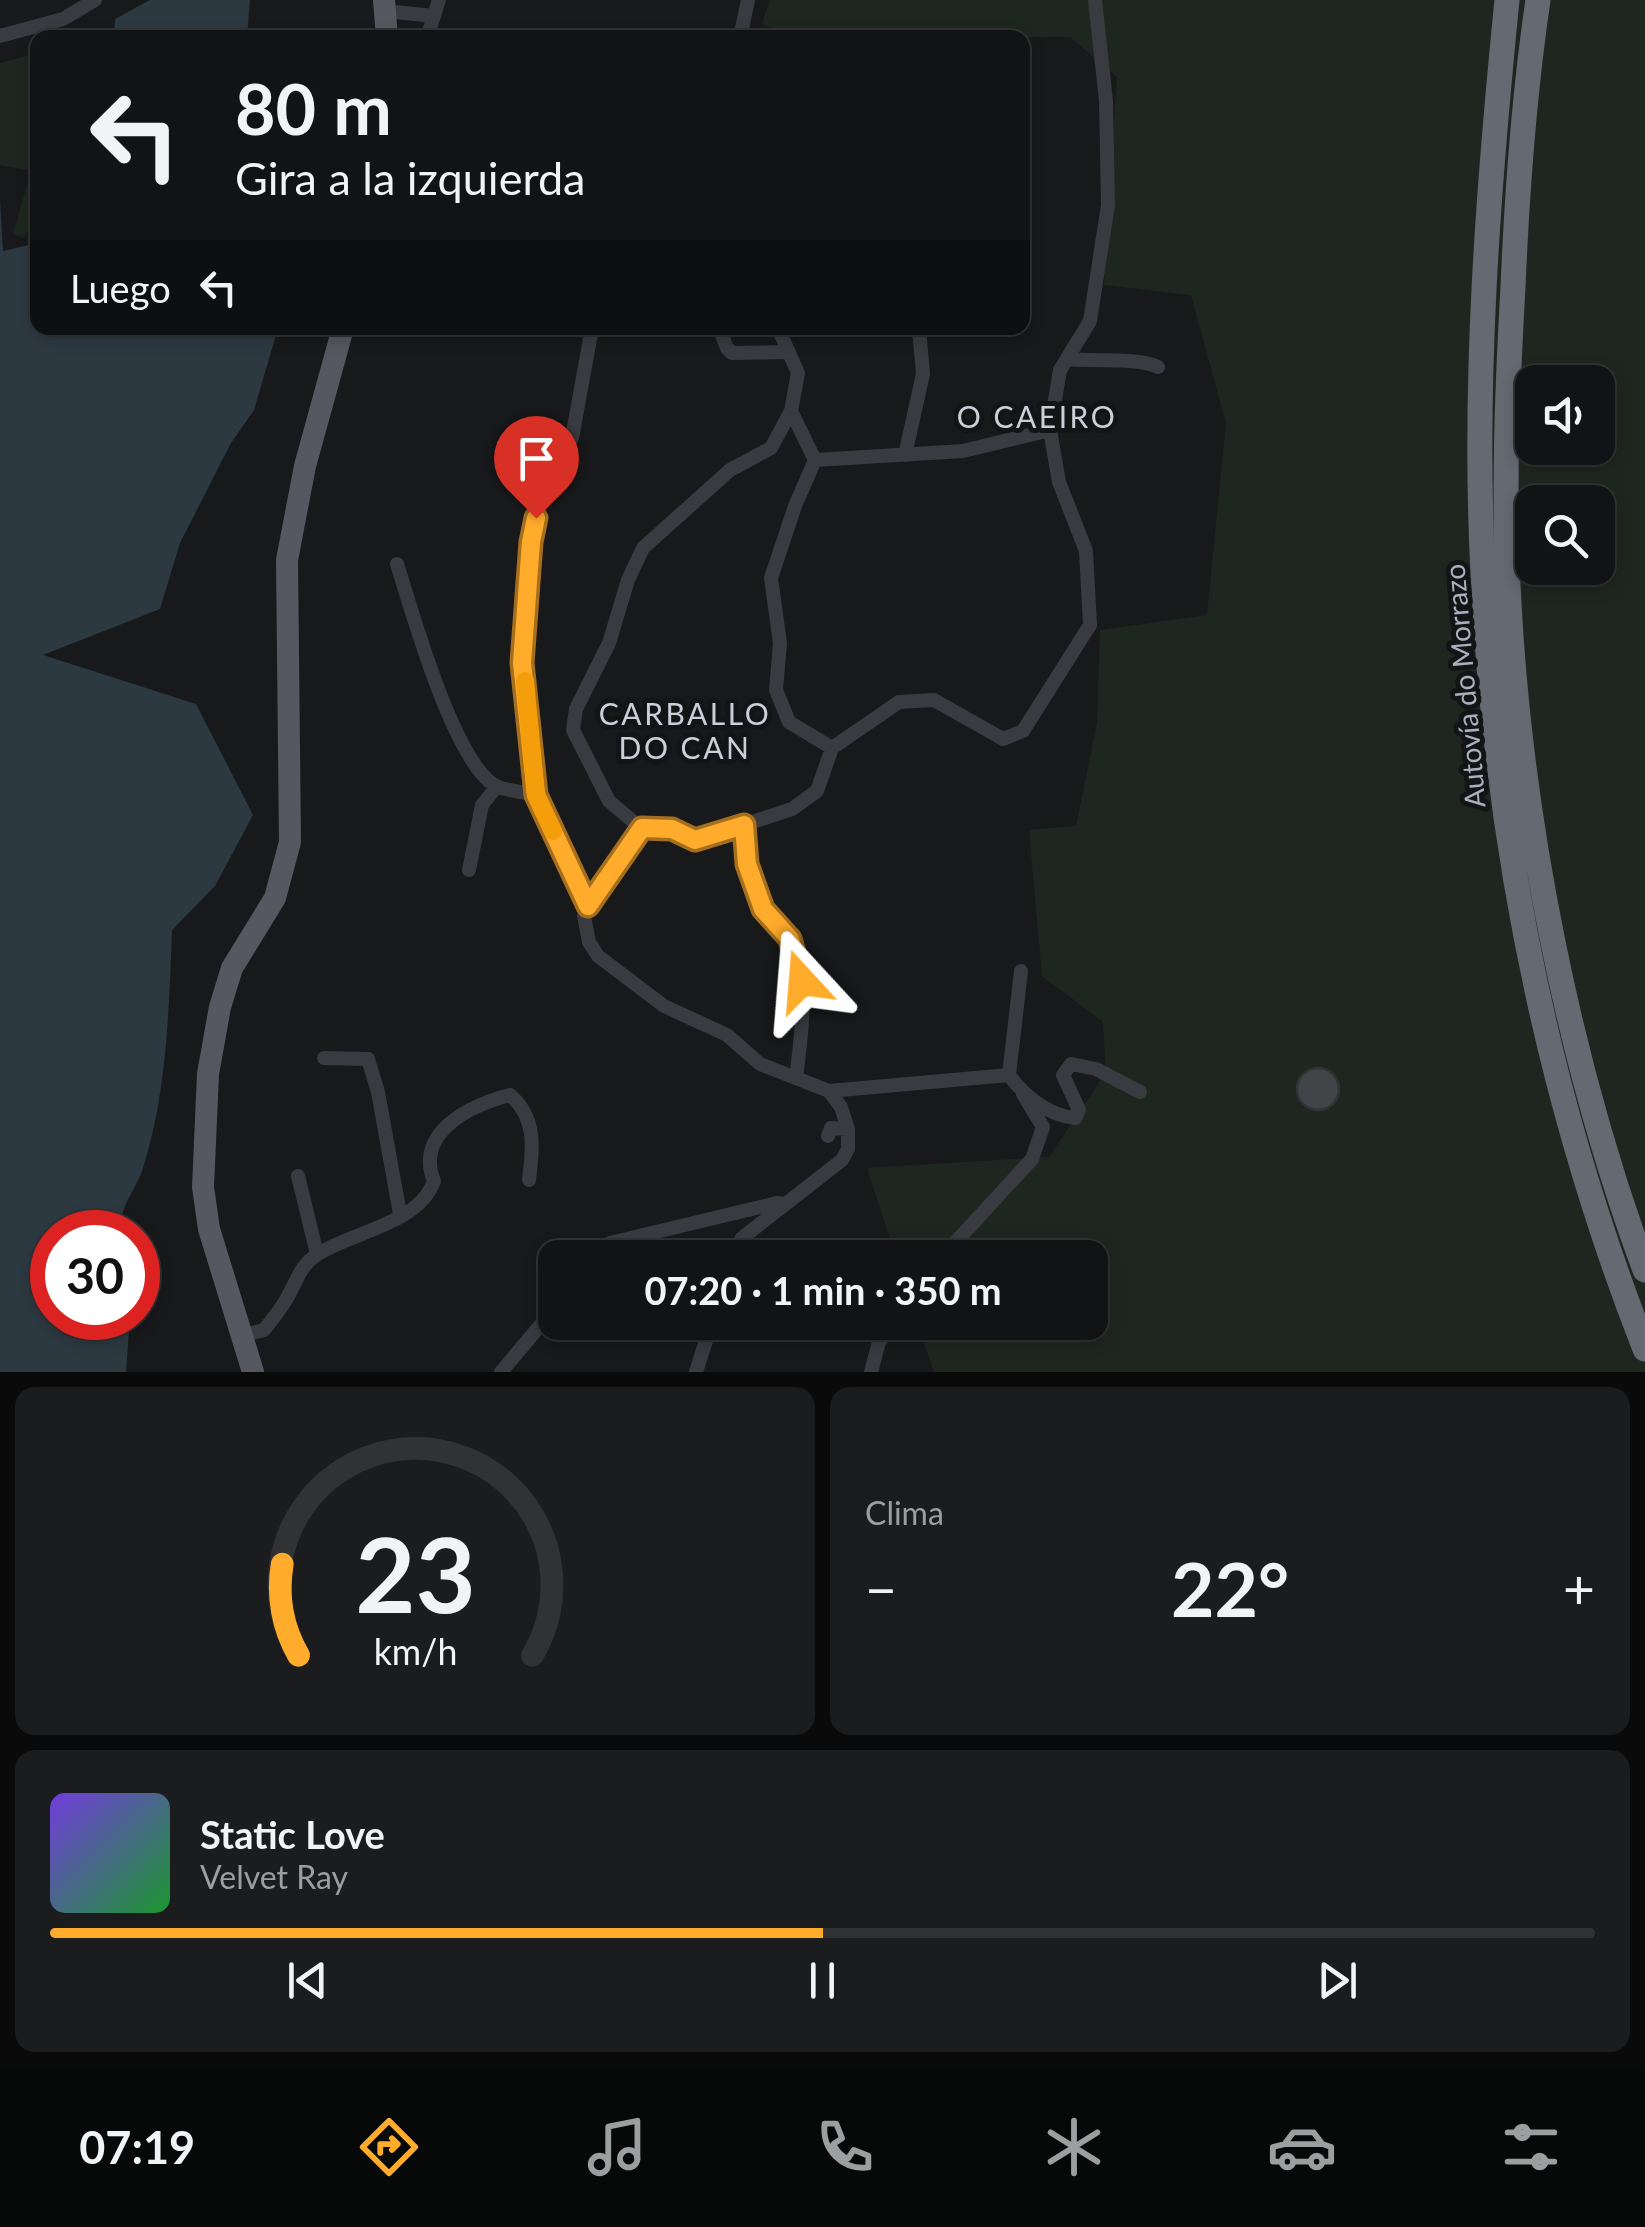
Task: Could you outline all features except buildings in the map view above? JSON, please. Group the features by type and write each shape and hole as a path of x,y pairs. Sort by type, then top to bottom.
{"highway":[{"name":"Autovía do Morrazo","path":"1507,0 1493,130 1481,382 1482,570 1489,680 1516,885 1542,1018 1575,1152 1645,1349"},
{"name":"Autovía do Morrazo","path":"1538,0 1517,200 1510,331 1506,480 1509,605 1521,742 1535,841 1569,1008 1606,1148 1645,1270"}],"main road":[{"path":"384,3 386,30"},
{"path":"253,1372 209,1229 203,1186 208,1074 220,1006 232,968 276,898 287,856 287,560 305,466 341,335"}],"street":[{"path":"430,30 439,0"},
{"path":"742,30 748,0"},
{"path":"781,335 798,373 791,411 771,448 730,470 642,548 609,643 576,709 573,730 608,800 642,828 672,829 695,840 792,809 817,791 832,748 899,702 934,700 1003,739 1022,731 1090,624 1086,551 1058,482 1050,430 1060,370 1090,322 1108,205 1106,101 1095,0"},
{"path":"0,36 63,19 85,2"},
{"path":"384,3 434,16"},
{"path":"588,906 536,795 522,663 531,542 542,494 572,438 591,335"},
{"path":"721,335 732,353 789,352"},
{"path":"904,454 922,374 919,335"},
{"path":"1068,360 1132,360 1158,366"},
{"path":"791,411 815,460 771,578 780,644 776,690 789,722 832,748"},
{"path":"815,460 963,452 1050,430"},
{"path":"397,564 453,726 472,760 497,786 536,795"},
{"path":"469,870 482,805 497,786"},
{"path":"744,825 747,864 763,909 790,939 802,981 796,1078"},
{"path":"642,828 584,916 589,942 598,956 664,1006 727,1034 760,1064 829,1091 1009,1074"},
{"path":"957,1240 1032,1158 1043,1127 1009,1074 1021,971"},
{"path":"324,1058 368,1059 378,1092 400,1214"},
{"path":"1022,1094 1065,1117 1075,1118 1078,1110 1063,1075 1071,1064 1096,1069 1140,1092"},
{"path":"741,1240 842,1160 848,1149 848,1130 829,1091"},
{"path":"241,1336 264,1330 288,1298 298,1272 317,1254 378,1229 429,1196 434,1181 428,1166 431,1146 460,1114 482,1102 510,1095 520,1103 534,1136 529,1180"},
{"path":"828,1136 831,1128 848,1130"},
{"path":"298,1176 317,1254"},
{"path":"622,1240 776,1203 786,1204"},
{"path":"500,1372 538,1328"},
{"path":"696,1372 706,1340"},
{"path":"871,1372 881,1340"}],"shaded area":[{"path":"150,0 250,0 248,30 114,30 115,19"},
{"path":"770,0 1645,0 1645,1372 934,1372 923,1340 1108,1340 1108,1240 890,1240 867,1168 1049,1157 1106,1072 1103,1022 1042,976 1029,830 1076,826 1097,723 1100,630 1207,615 1226,423 1191,295 1104,285 1117,77 1070,37 1030,37 1030,30 776,30 762,24"},
{"path":"30,55 30,171 0,165 0,63"},
{"path":"30,174 30,227 24,238 13,234"},
{"path":"0,200 3,251 30,245 30,335 276,335 254,410 231,443 180,543 160,609 43,655 196,704 253,815 215,886 172,930 157,1110 143,1168 124,1210 30,1210 30,1340 128,1340 126,1372 0,1372"}],"slow traffic":[{"path":"525,681 536,795 553,831"}],"district":[{"name":"O CAEIRO","path":"1037,416"},
{"name":"CARBALLO DO CAN","path":"685,730"}],"route":[{"path":"536,518 522,663 536,795 588,906 642,828 672,829 695,840 744,825 747,864 763,909 790,939 802,981"}]}
